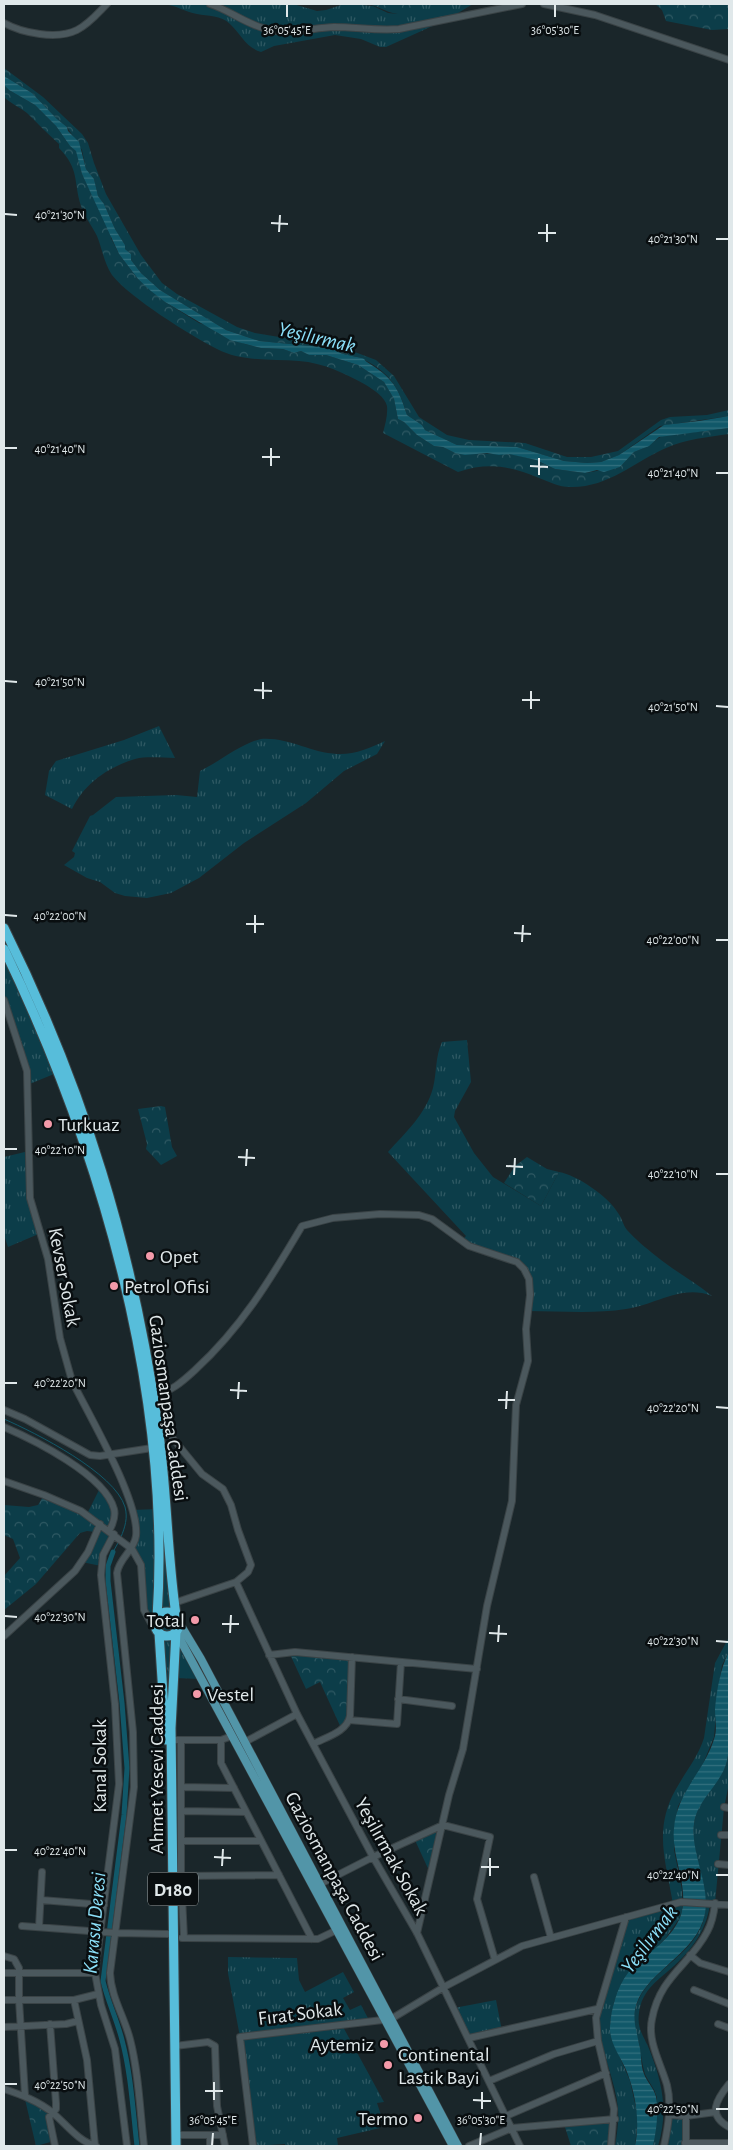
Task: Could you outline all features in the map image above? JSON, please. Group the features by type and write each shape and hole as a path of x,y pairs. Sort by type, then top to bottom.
{"highway":[{"name":"Gaziosmanpaşa Caddesi","path":"4,928 60,1051 94,1143 128,1263 142,1327 158,1430 177,1624"},
{"name":"Gaziosmanpaşa Caddesi","path":"4,949 51,1054 92,1168 132,1319 152,1448 160,1530 156,1620 159,1633"},
{"path":"156,1620 167,1612 177,1624 168,1636 159,1633"},
{"name":"Ahmet Yesevi Caddesi","path":"170,2146 171,1740 177,1624"},
{"name":"Ahmet Yesevi Caddesi","path":"159,1633 166,1740 176,2146"}],"main road":[{"name":"Gaziosmanpaşa Caddesi","path":"177,1624 232,1736 458,2146"},
{"name":"Gaziosmanpaşa Caddesi","path":"177,1624 201,1659 320,1884 339,1928"},
{"name":"Gaziosmanpaşa Caddesi","path":"388,2020 452,2146"}],"street":[{"path":"4,23 32,32 66,34 82,27 107,4"},
{"path":"210,4 254,25 274,31 333,27 374,30 399,29 522,4"},
{"path":"544,4 565,5 729,60"},
{"name":"Kevser Sokak","path":"4,1000 27,1071 30,1198 48,1259 66,1363 72,1381 133,1510 136,1529 132,1549"},
{"path":"153,1395 164,1394 184,1380 223,1343 254,1304 302,1226 333,1218 380,1214 419,1214 432,1220 468,1246 512,1259 522,1265 527,1274 530,1286 526,1329 527,1370 516,1404 512,1501 488,1599 463,1749 449,1795 417,1933"},
{"path":"4,1410 25,1419 84,1453 100,1456 152,1448"},
{"name":"Kanal Sokak","path":"4,1427 51,1450 96,1483 107,1496 114,1510 113,1534 103,1555 101,1575 117,1733 120,1784 95,1973 98,1994 115,2050 127,2146"},
{"path":"158,1430 165,1429 202,1474 220,1485 227,1496 251,1565 248,1572 236,1582 174,1604"},
{"path":"4,1481 67,1504 100,1524 132,1549 141,1565 144,1610 151,1623 156,1620"},
{"path":"4,1636 75,1571 88,1552 100,1524"},
{"path":"132,1549 119,1564 116,1579 134,1753 134,1787 116,1933 110,1965 110,1981 114,1998 130,2037 144,2146"},
{"name":"Yeşilırmak Sokak","path":"236,1582 312,1744 373,1857 417,1933 520,2146"},
{"path":"269,1655 295,1652 477,1669"},
{"path":"312,1744 342,1730 349,1720 352,1657"},
{"path":"349,1720 397,1724 401,1662"},
{"path":"398,1699 452,1706"},
{"path":"245,1742 297,1714"},
{"path":"171,1740 221,1740 232,1736"},
{"path":"181,1740 181,1876 184,1938"},
{"path":"221,1740 220,1763 312,1939"},
{"path":"181,1787 234,1788"},
{"path":"181,1811 246,1812"},
{"path":"320,1884 443,1825 490,1836 477,1899 495,1960"},
{"path":"721,1835 729,1835"},
{"path":"181,1841 261,1841"},
{"path":"718,1864 729,1865"},
{"path":"39,1927 42,1872"},
{"path":"181,1876 279,1875"},
{"path":"534,1877 551,1938"},
{"path":"41,1900 104,1905"},
{"path":"388,2020 444,1987 522,1946 681,1902 707,1902 729,1905"},
{"path":"664,2146 669,2115 667,2087 652,2040 651,2020 662,1990 669,1979 708,1931 715,1903"},
{"path":"611,2146 614,2104 598,2041 596,2022 597,2009 626,1917"},
{"path":"22,1926 184,1938 312,1939 318,1939 339,1928"},
{"path":"690,1954 703,1965 729,1972"},
{"path":"4,1956 17,1962 20,1973 19,2000 25,2095"},
{"path":"4,1974 95,1973"},
{"path":"694,1990 729,2004"},
{"path":"4,2000 74,2000 98,1994"},
{"path":"4,2089 25,2095 53,2113 83,2141 96,2146 87,2060 74,2000"},
{"path":"469,2038 597,2009"},
{"name":"Fırat Sokak","path":"253,2146 240,2037 388,2020"},
{"path":"4,2027 78,2021"},
{"path":"50,2024 56,2109 49,2117 55,2146"},
{"path":"718,2024 729,2028"},
{"path":"489,2081 554,2054 598,2041"},
{"path":"175,2046 208,2042 215,2046 217,2106 225,2146"},
{"path":"506,2116 606,2073"},
{"path":"729,2084 718,2100 716,2112 719,2120 729,2127"},
{"path":"669,2115 686,2116 716,2112"},
{"path":"686,2116 686,2144 727,2144"},
{"path":"469,2146 512,2128 614,2119"},
{"path":"176,2135 223,2136"},
{"path":"210,2135 210,2146"}],"green space":[{"path":"163,4 293,4 317,11 351,4 373,6 388,13 398,14 406,12 417,4 473,4 448,19 386,47 380,47 361,39 335,35 274,46 261,52 247,44 230,24 223,19"},
{"path":"351,4 417,4 406,13 394,14 371,5"},
{"path":"655,4 729,4 729,29 712,30 666,21 662,10"},
{"path":"4,68 43,97 82,134 88,143 106,194 141,255 162,283 177,294 237,327 255,333 331,343 376,360 394,376 419,417 447,435 469,440 525,443 567,457 591,457 618,451 661,420 670,417 707,415 729,410 729,416 660,426 619,455 601,462 587,463 564,461 517,447 457,445 425,430 422,425 407,415 400,396 391,381 370,363 338,352 332,348 259,341 226,330 160,290 141,273 131,260 131,254 125,249 125,245 98,196 94,179 86,169 82,150 67,127 32,93 4,76"},
{"path":"4,85 35,105 56,126 70,146 77,151 82,174 111,233 111,238 119,254 138,279 165,302 221,335 245,344 261,348 283,349 294,353 301,351 309,355 326,355 358,365 384,382 394,399 398,419 434,446 443,447 455,453 511,454 536,460 555,469 585,473 620,467 634,452 662,436 729,428 729,434 681,442 654,454 621,473 598,483 585,486 564,487 509,468 489,466 458,472 383,433 387,413 386,403 379,394 366,385 342,373 317,364 247,358 217,349 177,326 120,284 109,270 97,236 81,206 73,169 66,156 59,148 59,144 27,113 4,97"},
{"path":"159,726 175,758 150,757 125,762 106,772 90,784 72,809 45,795 49,771 56,761 124,740"},
{"path":"261,739 281,740 318,751 337,754 356,752 385,741 377,754 344,771 306,803 244,843 199,878 171,893 147,898 125,896 115,893 100,882 87,878 64,865 74,857 75,853 72,851 90,816 116,797 176,795 197,797 200,771 246,744"},
{"path":"4,949 59,1072 27,1085 27,1071 4,1000"},
{"path":"467,1040 471,1082 455,1111 454,1117 474,1153 493,1177 541,1206 559,1172 575,1177 608,1200 627,1230 641,1243 712,1296 690,1292 669,1296 637,1307 614,1311 528,1311 530,1286 522,1265 460,1242 466,1236 388,1152 414,1123 430,1097 438,1053 442,1042"},
{"path":"165,1107 172,1147 177,1156 161,1165 146,1149 147,1144 138,1109"},
{"path":"29,1151 29,1189 41,1233 8,1247 4,1235 4,1157"},
{"path":"527,1157 547,1169 559,1172 541,1206 504,1183 515,1166"},
{"path":"100,1488 114,1510 109,1531 114,1534 101,1566 82,1562 100,1524 87,1514"},
{"path":"44,1495 100,1524 96,1532 87,1531 80,1533 36,1584 4,1610 4,1576 20,1558 13,1539 4,1535 4,1505 29,1507 38,1505"},
{"path":"158,1509 161,1551 169,1551 176,1615 180,1623 176,1633 202,1679 174,1678 172,1710 164,1710 157,1631 155,1623 144,1610 142,1575 135,1553 133,1510"},
{"path":"729,1637 729,1651 722,1665 718,1689 714,1737 702,1766 678,1806 674,1830 674,1850 682,1890 682,1911 679,1919 665,1939 623,1981 614,2002 610,2024 615,2046 630,2081 638,2117 635,2146 615,2146 618,2108 603,2047 600,2022 601,2010 630,1916 673,1904 663,1846 665,1818 676,1789 695,1758 704,1738 715,1663"},
{"path":"289,1652 352,1657 350,1712 342,1730 320,1682 306,1689"},
{"path":"729,1751 729,1783 724,1808 715,1903 710,1903 705,1923 696,1941 683,1958 650,1987 640,2007 639,2027 659,2077 663,2099 661,2134 658,2146 653,2146 657,2098 643,2066 634,2025 636,2006 643,1992 652,1981 696,1936 703,1922 705,1898 695,1849 695,1817 702,1802 724,1769"},
{"path":"443,1825 431,1875 414,1838"},
{"path":"228,1957 297,1958 299,1980 305,1992 343,1972 354,1992 343,1998 350,2010 361,2005 370,2022 342,2025 384,2102 377,2103 383,2121 379,2122 380,2128 337,2138 338,2146 285,2146 285,2144 253,2146 240,2037 228,1973"},
{"path":"496,2000 502,2031 469,2038 454,2008"},
{"path":"24,2095 53,2113 49,2117 54,2141 36,2146"},
{"path":"669,2115 686,2116 686,2146 664,2146"},
{"path":"615,2119 611,2146 571,2146 564,2124"}],"shaded area":[{"path":"4,76 32,93 67,127 68,131 79,142 86,169 94,179 98,196 125,245 125,249 131,254 131,260 141,273 160,290 226,330 259,341 332,348 364,359 389,378 401,397 407,415 422,425 425,430 457,445 517,447 564,461 587,463 601,462 619,455 664,425 729,416 729,428 659,437 649,446 634,452 620,467 604,472 597,470 585,473 555,469 536,460 509,454 465,455 455,453 443,447 434,446 398,419 394,399 384,382 358,365 326,355 309,355 301,351 294,353 283,349 261,348 230,340 165,302 151,291 138,279 119,254 82,174 76,151 70,146 56,126 35,105 4,85"},
{"path":"729,1651 729,1751 727,1761 720,1777 704,1799 694,1824 695,1848 704,1885 706,1909 697,1934 678,1956 646,1986 635,2010 635,2023 643,2070 655,2094 657,2109 653,2146 635,2146 637,2118 635,2099 627,2072 611,2038 612,2013 615,1998 628,1973 667,1937 679,1921 682,1911 683,1890 675,1849 674,1828 676,1815 680,1803 711,1748 715,1736 715,1709 718,1687 723,1665"}],"waterway":[{"path":"4,1419 54,1444 91,1468 106,1481 118,1494 125,1507 126,1522 121,1537"},
{"path":"113,1552 118,1543"},
{"name":"Karasu Deresi","path":"113,1552 108,1566 108,1581 122,1703 127,1768 124,1815 103,1981 120,2033 128,2066 137,2146"}],"place":[{"name":"Turkuaz","path":"48,1124"},
{"name":"Opet","path":"150,1256"},
{"name":"Petrol Ofisi","path":"114,1286"},
{"name":"Total","path":"195,1620"},
{"name":"Vestel","path":"197,1694"},
{"name":"Aytemiz","path":"384,2044"},
{"name":"Continental Lastik Bayi","path":"388,2065"},
{"name":"Termo","path":"418,2118"}],"water label":[{"name":"Yeşilırmak","path":"317,337"},
{"name":"Yeşilırmak","path":"649,1939"}]}
